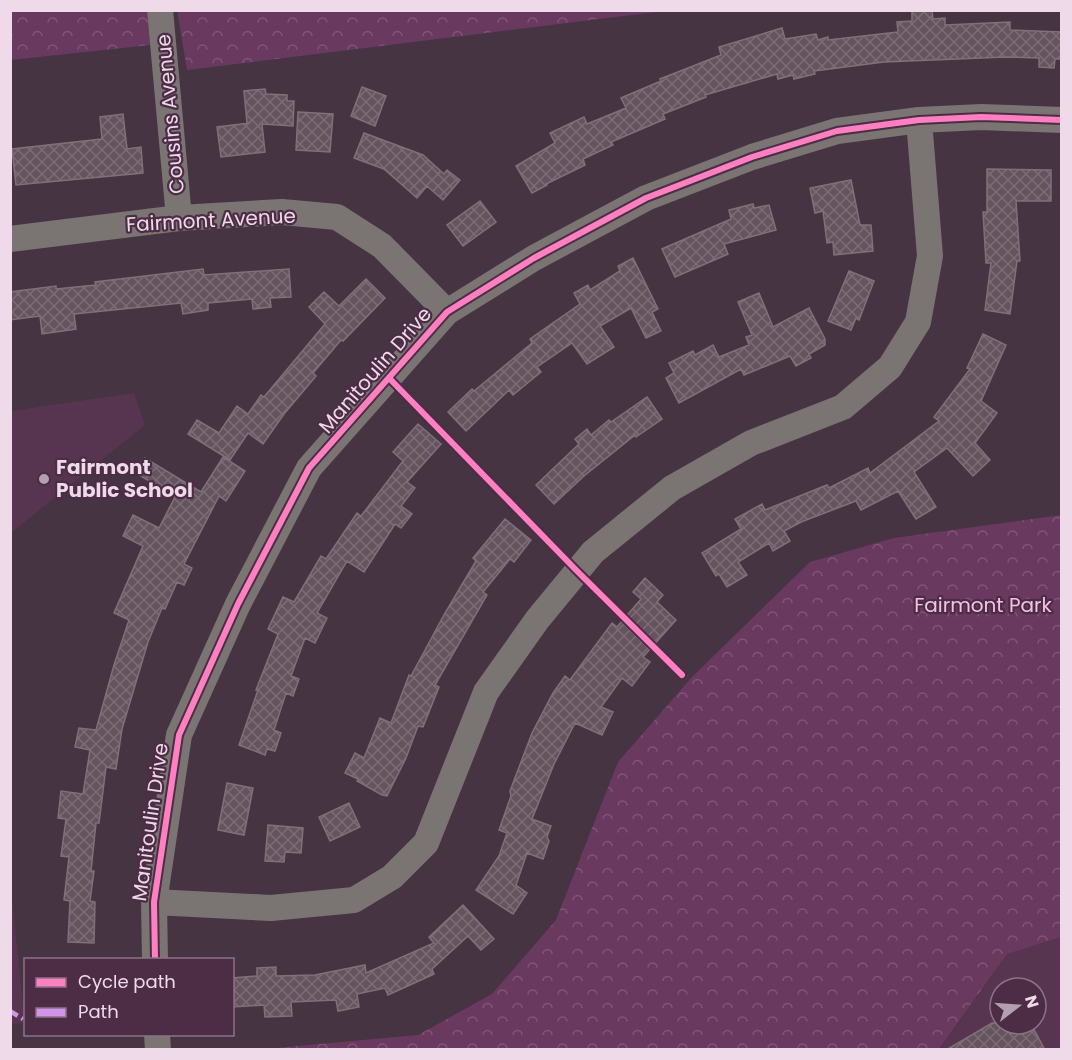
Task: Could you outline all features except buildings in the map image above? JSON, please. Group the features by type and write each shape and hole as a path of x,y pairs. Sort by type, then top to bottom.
{"street":[{"name":"Cousins Avenue","path":"160,10 179,218"},
{"name":"Manitoulin Drive","path":"155,958 154,902 179,735 238,604 309,468 447,312 534,258 646,198 752,157 837,131 919,120 981,117 1062,120"},
{"path":"154,902 272,908 354,900 392,877 426,843 486,692 537,620 593,552 672,488 751,443 843,407 890,367 918,322 930,256 919,120"},
{"name":"Fairmont Avenue","path":"10,239 179,218 282,212 337,217 382,246 447,312"}],"shaded area":[{"name":"Fairmont Public School","path":"134,393 145,425 11,533 11,411"},
{"path":"10,889 24,1013 24,1023 11,1024"},
{"path":"1061,937 1061,1049 939,1050 988,981 988,1036 1048,1036 1048,976 991,976 1007,954"}],"green space":[{"path":"177,10 664,10 664,11 187,70"},
{"path":"10,11 147,11 150,45 11,60"},
{"name":"Fairmont Park","path":"1061,515 1061,937 1007,954 991,976 988,976 988,981 939,1049 265,1049 418,1035 492,994 556,920 618,762 693,676 810,562 894,538"}],"marked path":[{"path":"10,1011 23,1019"}],"cycle path":[{"path":"155,958 154,902 179,735 238,604 309,468 447,312 534,258 646,198 752,157 837,131 919,120 981,117 1062,120"},
{"path":"389,378 682,675"}],"place":[{"name":"Fairmont Public School","path":"44,479"}]}
